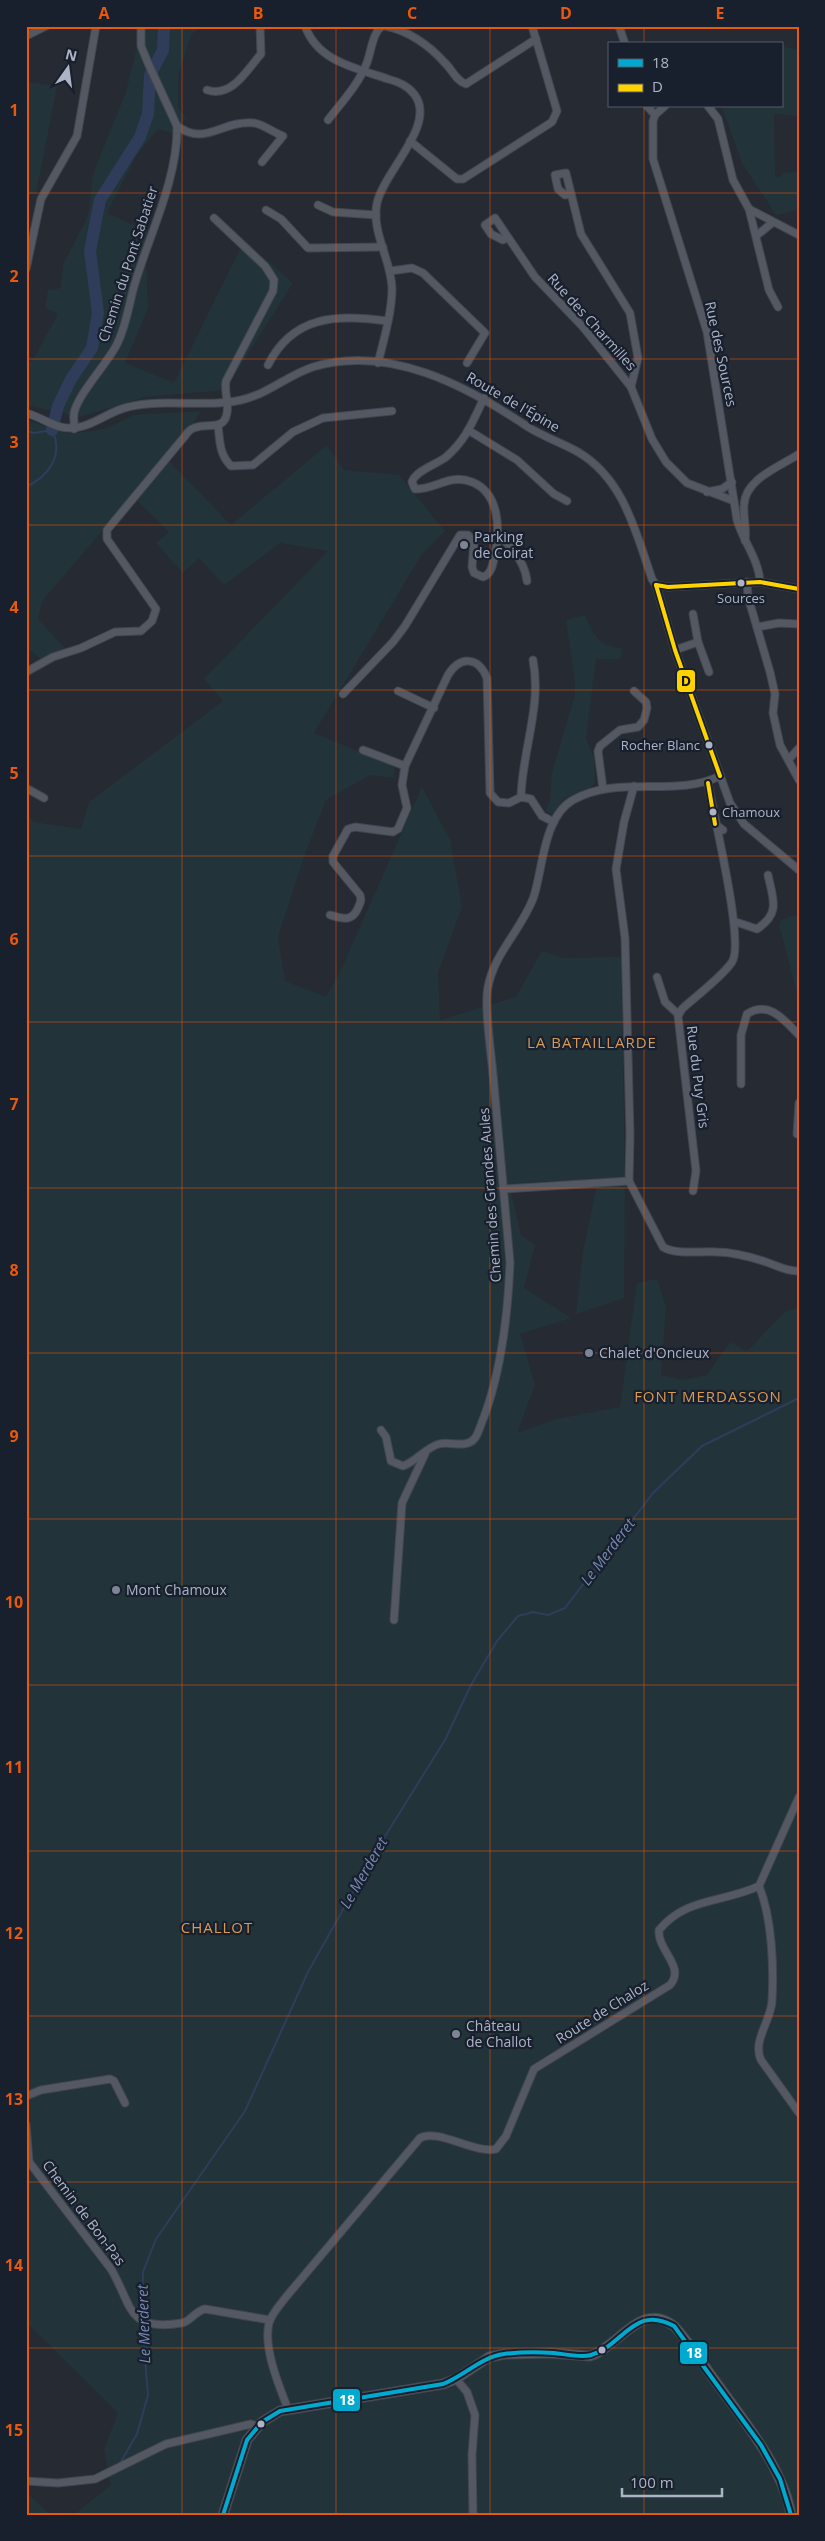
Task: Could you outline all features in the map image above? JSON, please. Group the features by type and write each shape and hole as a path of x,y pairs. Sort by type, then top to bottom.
{"main road":[{"path":"223,2515 247,2440 257,2426 268,2416 288,2409 426,2387 456,2379 489,2357 504,2354 590,2356 610,2346 642,2319 650,2317 668,2321 680,2332 732,2405 776,2472 785,2491 791,2515"}],"street":[{"path":"26,36 46,26"},
{"path":"26,269 41,199 77,136 96,26"},
{"name":"Chemin du Pont Sabatier","path":"74,429 77,407 121,336 136,281 162,208 178,140 177,126 153,76 142,46 141,26"},
{"path":"207,90 216,93 230,89 261,54 260,26"},
{"path":"305,26 310,37 324,52 342,63 403,84 414,94 420,107 420,120 410,141 384,184 377,204 376,215 390,271 392,288 378,363"},
{"path":"328,120 364,71 377,31 384,26 418,39 444,61 460,82 466,84 536,38"},
{"path":"410,141 457,179 463,179 552,122 558,111 532,26"},
{"path":"618,26 624,42"},
{"path":"649,108 656,115 663,108"},
{"path":"710,108 718,119 733,180 749,209 770,290 778,307"},
{"name":"Rue des Sources","path":"656,115 651,133 654,163 702,314 734,501 745,544 757,565 760,582"},
{"path":"177,126 186,132 201,136 230,125 257,123 283,136 262,162"},
{"path":"571,194 581,234 630,313 638,358 632,387"},
{"path":"318,205 333,212 376,215"},
{"path":"749,209 772,223 799,235"},
{"path":"266,210 281,219 308,248 383,247"},
{"path":"26,672 53,657 81,648 115,632 141,631 152,621 156,609 107,539 107,530 184,436 194,427 218,426 226,417 228,402 225,388 226,381 270,299 274,280 265,266 214,218"},
{"path":"756,236 772,223"},
{"name":"Rue des Charmilles","path":"507,237 535,277 584,327 632,387 652,439 666,462 687,483 734,501"},
{"path":"390,271 412,268 423,273 485,333 468,363"},
{"path":"268,365 277,348 291,334 307,326 342,317 360,317 387,322"},
{"name":"Route de l'Épine","path":"74,429 86,426 128,406 228,402 267,391 314,367 342,361 378,363 441,378 484,398 538,433 578,452 601,469 628,510 652,580 656,585 675,650 730,803 739,818 771,849 799,870"},
{"path":"343,694 393,642 405,626 458,538 464,534 473,539 472,567 474,573 483,577 491,569 498,535 496,515 489,496 473,482 452,480 421,489 416,489 413,485 413,479 416,475 435,466 463,442 484,398"},
{"path":"218,426 224,459 231,466 253,465 293,432 322,418 392,411"},
{"path":"26,413 74,429"},
{"path":"468,430 517,460 554,494 567,501"},
{"path":"745,544 743,512 747,490 754,482 799,454"},
{"path":"707,492 722,488 732,482"},
{"path":"498,535 510,544 526,572 528,581"},
{"path":"747,582 748,597 775,694 773,713 780,745 799,780"},
{"path":"656,585 668,587 760,582 799,589"},
{"path":"693,614 698,642 709,672"},
{"path":"756,627 779,623 799,624"},
{"path":"675,650 698,642"},
{"path":"521,797 522,776 530,740 535,686 533,660"},
{"path":"330,915 345,920 351,918 355,914 361,900 333,862 333,856 348,829 356,826 393,832 398,829 407,808 402,785 404,766 454,665 466,661 475,663 483,668 488,678 490,793 498,802 509,803 521,797 531,799 542,816 554,822"},
{"path":"398,691 434,708"},
{"path":"604,789 598,751 600,746 620,730 638,727 644,720 647,708 646,702 634,691"},
{"path":"788,759 799,748"},
{"path":"363,750 404,766"},
{"path":"708,783 720,776"},
{"name":"Chemin des Grandes Aules","path":"381,1430 386,1437 391,1461 403,1466 413,1463 426,1451 440,1444 469,1443 476,1437 487,1407 502,1348 509,1292 510,1262 489,1030 488,987 498,961 524,919 534,896 547,841 554,822 568,803 604,789 708,783"},
{"name":"Rue du Puy Gris","path":"692,1191 696,1171 678,1014 733,962 736,950 736,922 708,783"},
{"path":"634,786 624,822 616,869 625,938 630,1134 628,1181 663,1247 670,1252 687,1250 699,1254 716,1252 766,1262 788,1271 799,1271"},
{"path":"26,788 44,798"},
{"path":"715,824 723,830"},
{"path":"736,922 757,929 774,912 768,875"},
{"path":"657,977 665,1002 678,1014"},
{"path":"741,1084 741,1035 747,1014 757,1010 774,1011 799,1034"},
{"path":"797,1134 799,1103"},
{"path":"503,1189 540,1185 628,1181"},
{"path":"394,1620 402,1503 426,1451"},
{"path":"799,1797 759,1886 766,1909 772,2000 758,2051 762,2060 799,2113"},
{"name":"Route de Chaloz","path":"270,2320 286,2297 420,2138 430,2136 482,2150 496,2149 506,2136 534,2069 673,1982 674,1967 659,1941 658,1930 688,1906 738,1895 759,1886"},
{"path":"26,2096 41,2090 110,2079 114,2081 125,2103"},
{"path":"26,2124 28,2159"},
{"name":"Chemin de Bon-Pas","path":"28,2159 111,2269 120,2283 129,2309 142,2321 182,2323 194,2313 205,2309 270,2320"},
{"path":"270,2320 271,2354 278,2384 288,2409"},
{"path":"456,2379 467,2392 475,2414 472,2455 473,2515"},
{"path":"26,2480 58,2483 95,2479 166,2444 250,2424 257,2426"}],"shaded area":[{"path":"142,26 201,26 191,35 178,77 178,107 186,118 173,133 158,129 136,156 107,213 149,232 146,263 148,308 125,363 174,383 244,241 293,283 225,390 145,397 80,417 32,406 26,408 26,366 34,358 58,314 45,308 48,290 61,288 63,265 88,216 93,174 126,92"},
{"path":"782,46 799,50 799,116 774,114 775,177 782,176 782,173 799,171 799,210 776,215 742,163 722,108 782,108"},
{"path":"26,82 57,86 36,194 26,194"},
{"path":"201,411 170,462 231,525 327,445 344,470 399,475 445,531 422,554 314,733 394,766 394,778 370,775 326,800 304,857 278,937 285,981 326,997 341,970 422,787 450,840 462,907 438,973 440,1020 516,997 542,951 564,958 621,957 625,1174 624,1298 576,1314 583,1252 598,1180 530,1182 511,1191 521,1235 535,1245 524,1288 571,1318 520,1334 535,1385 517,1433 556,1419 620,1407 637,1283 657,1279 666,1307 661,1375 683,1380 707,1375 730,1342 747,1351 785,1312 799,1307 799,2515 26,2515 26,2492 49,2514 76,2513 111,2485 104,2449 118,2413 26,2322 26,814 34,822 81,829 89,802 223,701 204,679 328,551 280,543 224,585 199,558 183,573 156,543 169,532 132,496 42,601 38,619 66,649 42,660 26,647 26,420 69,434 105,429 134,415"},
{"path":"585,615 590,628 597,638 607,645 622,650 620,659 596,659 586,739 594,758 595,783 590,788 566,798 552,814 546,811 550,800 552,772 575,695 575,681 566,620"},
{"path":"799,914 798,996 779,925 781,920"}],"waterway":[{"path":"52,430 58,406 71,379 92,348 98,313 90,251 100,200 140,137 148,114 150,75 163,50 164,26"},
{"path":"26,431 34,433 52,430 56,448 52,464 47,471 26,487"},
{"name":"Le Merderet","path":"142,2316 143,2272 156,2239 245,2111 308,1972 374,1854 445,1740 471,1685 497,1641 518,1616 533,1612 548,1615 565,1608 653,1493 702,1446 799,1398"},
{"name":"Le Merderet","path":"119,2465 137,2434 148,2395 142,2323"}],"transit line":[{"name":"D","path":"656,585 668,587 760,582 799,589"},
{"name":"D","path":"656,585 675,650 720,776"},
{"name":"D","path":"708,783 715,824"},
{"name":"18","path":"223,2515 247,2440 262,2422 280,2411 443,2384 488,2359 504,2354 535,2352 587,2356 602,2350 630,2328 649,2320 660,2321 674,2326 761,2445 780,2479 791,2515"}],"place":[{"name":"Parking de Coirat","path":"464,545"},
{"name":"Sources","path":"741,583"},
{"name":"Rocher Blanc","path":"709,745"},
{"name":"Chamoux","path":"713,812"},
{"name":"Chalet d'Oncieux","path":"589,1353"},
{"name":"Mont Chamoux","path":"116,1590"},
{"name":"Château de Challot","path":"456,2034"}],"district":[{"name":"LA BATAILLARDE","path":"592,1043"},
{"name":"FONT MERDASSON","path":"708,1397"},
{"name":"CHALLOT","path":"217,1928"}]}
